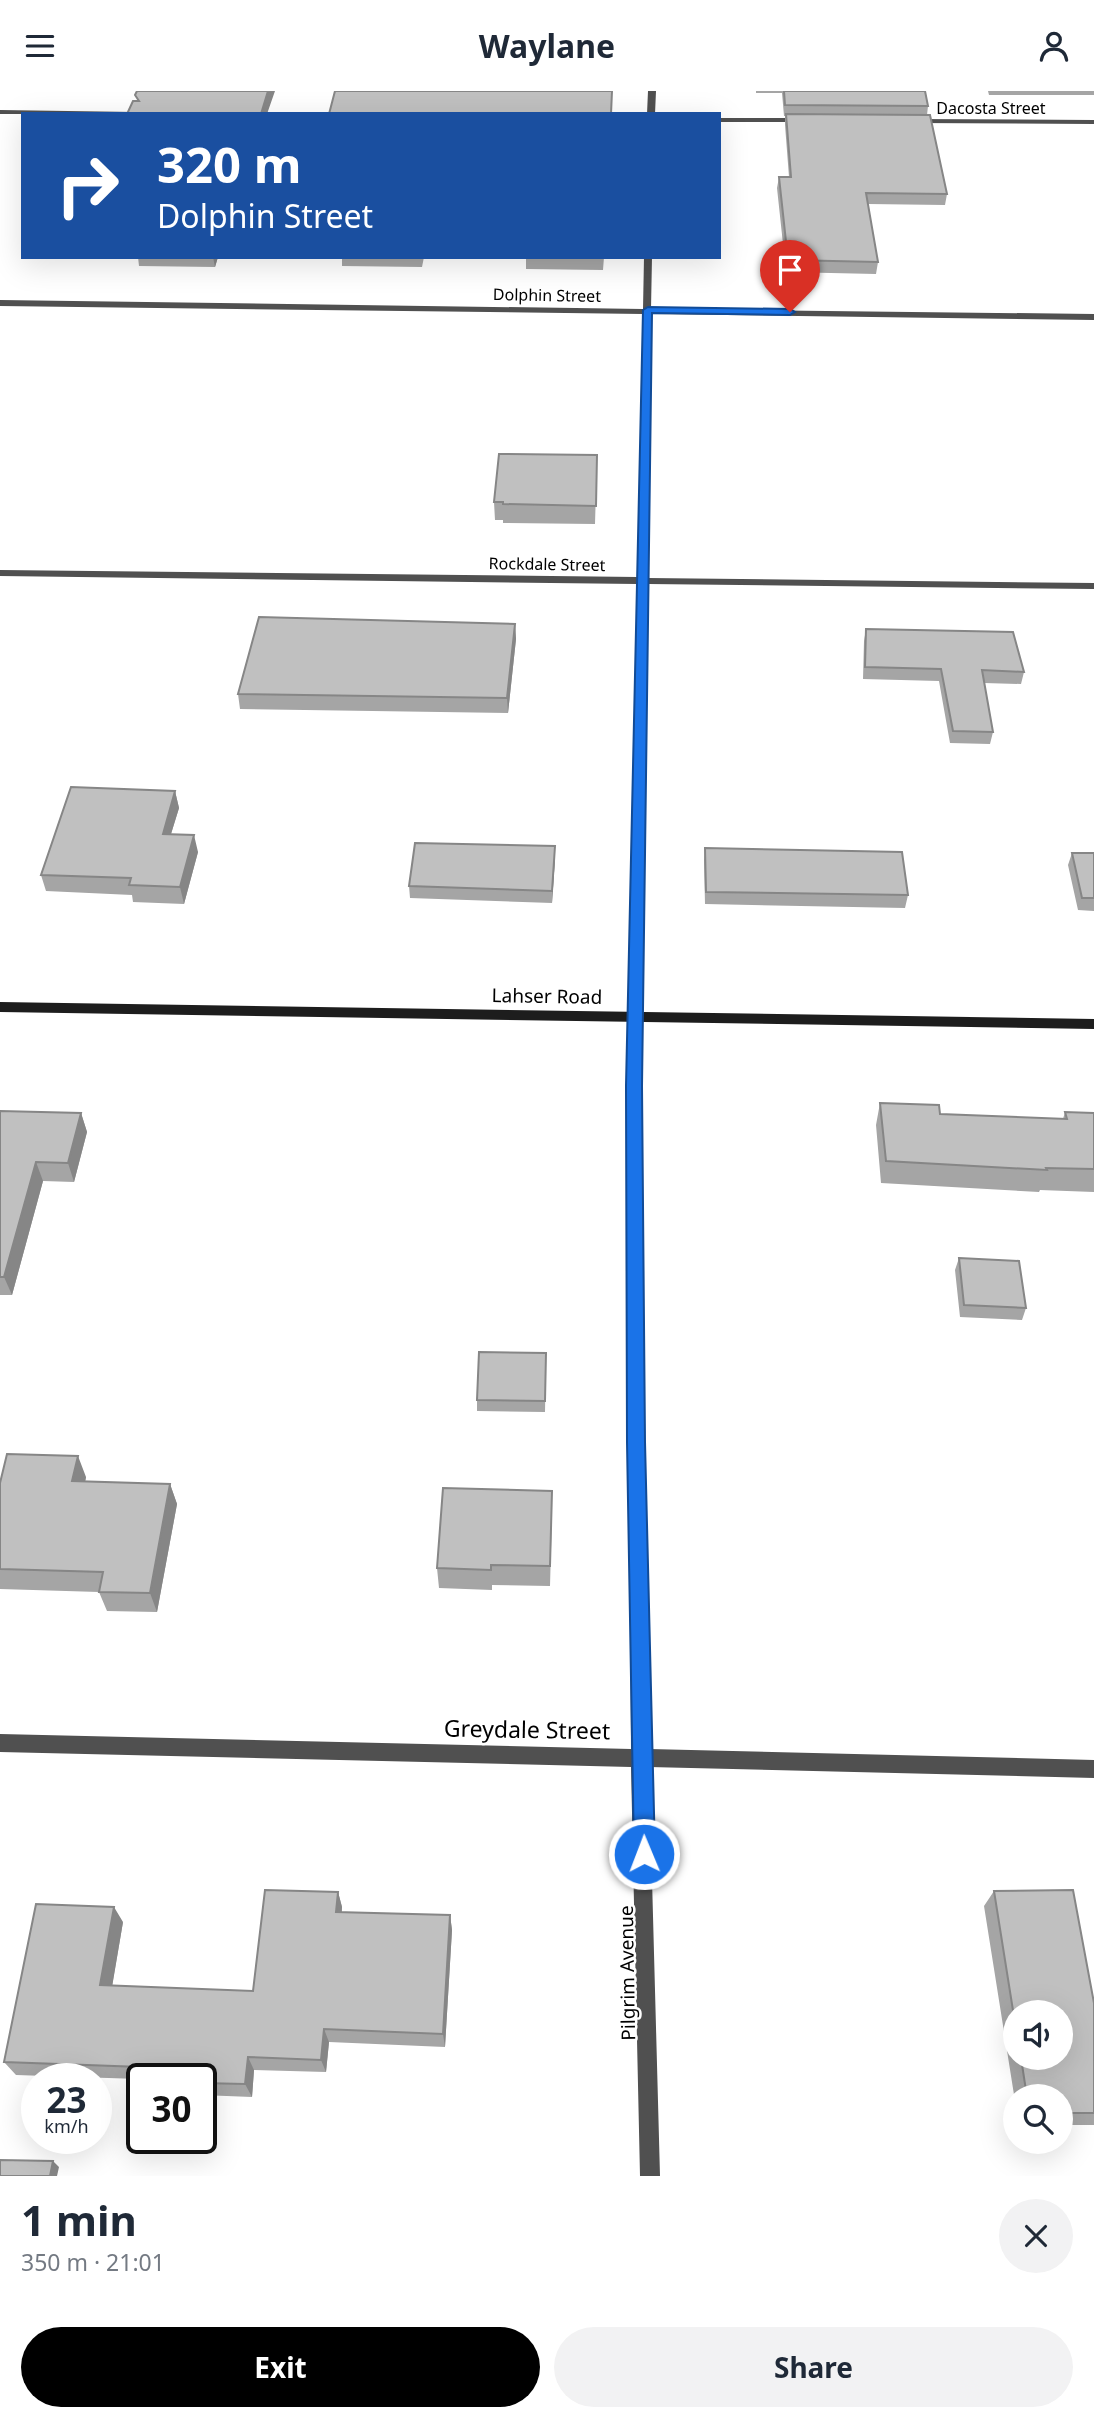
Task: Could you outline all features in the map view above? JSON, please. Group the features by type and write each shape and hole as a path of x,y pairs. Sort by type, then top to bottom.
{"main road":[{"name":"Lahser Road","path":"0,1007 1094,1024"}],"street":[{"path":"652,91 652,112"},
{"path":"0,112 21,112"},
{"path":"721,120 816,120"},
{"name":"Dacosta Street","path":"900,121 1094,123"},
{"name":"Pilgrim Avenue","path":"648,259 634,1017 634,1336 650,2176"},
{"name":"Dolphin Street","path":"0,303 1094,317"},
{"name":"Rockdale Street","path":"0,573 1094,586"},
{"name":"Greydale Street","path":"0,1743 1094,1769"}],"building":[{"path":"137,91 268,91 262,112 128,112 133,101 139,101 135,95"},
{"path":"335,91 612,91 611,112 330,112"},
{"path":"784,91 925,91 928,106 785,105"},
{"path":"786,114 930,115 947,194 866,193 878,262 788,260 779,177 791,177"},
{"path":"499,454 597,455 596,506 494,502"},
{"path":"259,617 515,624 507,698 238,694"},
{"path":"866,629 1013,632 1024,672 982,670 993,732 953,731 941,669 865,667"},
{"path":"71,787 175,791 163,834 194,835 180,887 129,885 131,878 41,875"},
{"path":"415,843 555,846 552,891 409,886"},
{"path":"705,848 902,852 908,895 706,892"},
{"path":"1072,853 1094,853 1094,898 1082,898"},
{"path":"880,1103 939,1105 940,1114 1067,1119 1065,1112 1094,1113 1094,1169 1046,1168 1047,1170 886,1161"},
{"path":"0,1111 81,1113 68,1163 36,1162 4,1277 0,1277"},
{"path":"959,1258 1019,1261 1026,1308 964,1305"},
{"path":"479,1352 546,1353 545,1401 477,1400"},
{"path":"7,1454 78,1456 72,1481 170,1484 150,1593 99,1592 103,1572 0,1569 0,1483"},
{"path":"443,1488 552,1491 550,1566 491,1565 491,1570 437,1568"},
{"path":"265,1890 338,1892 336,1912 450,1915 443,2034 324,2029 321,2060 248,2057 245,2084 217,2083 217,2063 126,2063 126,2066 112,2066 112,2063 4,2062 36,1904 114,1907 100,1985 253,1991"},
{"path":"1073,1890 1094,2003 1094,2113 1073,2113 1073,2084 1025,2084 1023,2070 1073,2070 1073,2000 1011,2000 994,1891"},
{"path":"0,2160 53,2161 50,2176 0,2176"}],"route":[{"path":"644,1854 640,1758 634,1309 634,1017 648,310 790,312"}]}
